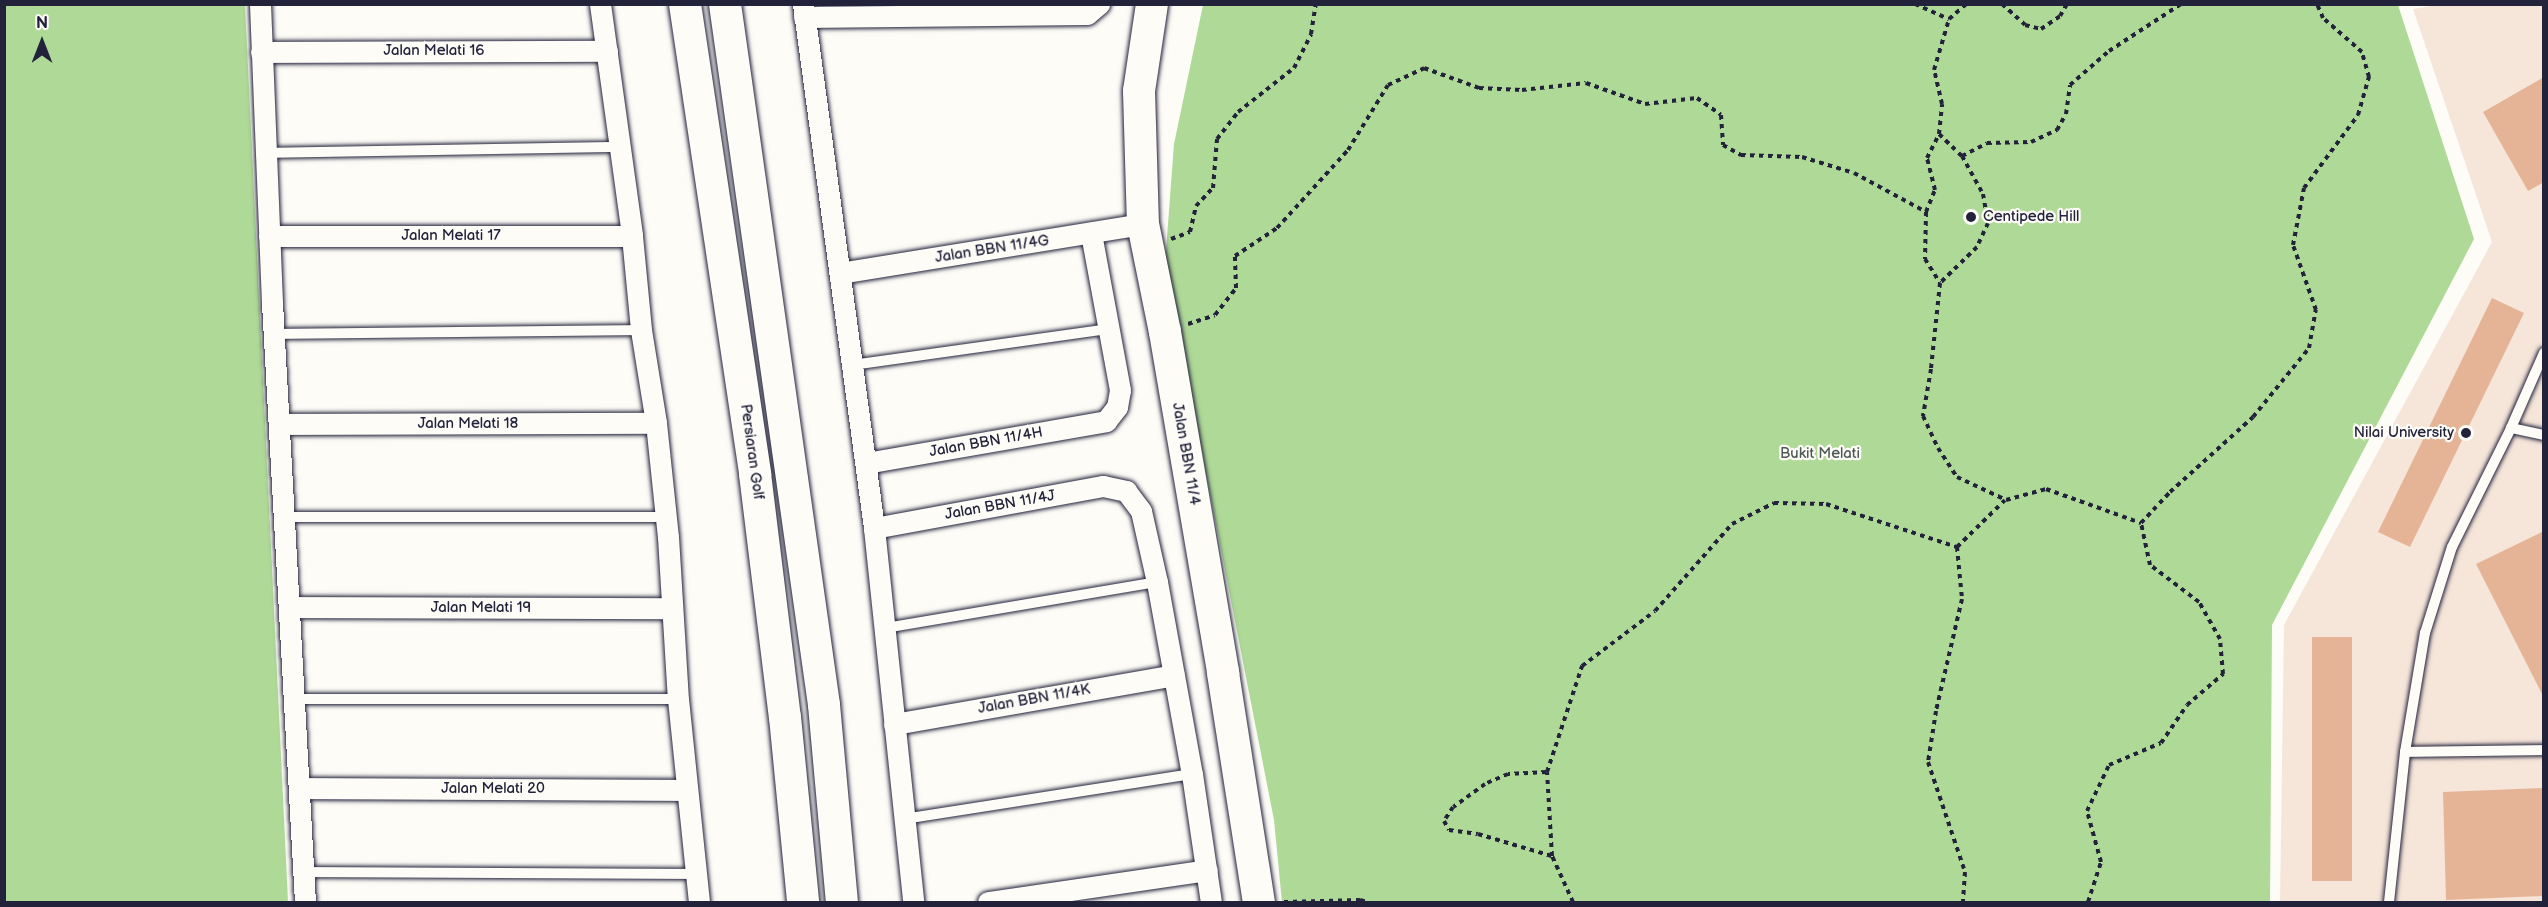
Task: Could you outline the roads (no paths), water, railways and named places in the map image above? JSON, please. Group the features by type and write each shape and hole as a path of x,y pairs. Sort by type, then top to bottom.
{"street":[{"path":"260,4 269,236 305,903"},
{"path":"600,4 632,236 640,330 656,423 678,699 699,903"},
{"name":"Persiaran Golf","path":"685,4 753,462 785,717 803,903"},
{"path":"725,4 824,705 842,903"},
{"path":"913,903 874,528 804,11 1087,14 1099,4"},
{"name":"Jalan BBN 11/4","path":"1152,4 1139,91 1145,235 1165,332 1259,902"},
{"name":"Jalan Melati 16","path":"261,52 607,51"},
{"path":"1091,233 1109,329"},
{"name":"Jalan BBN 11/4G","path":"840,273 1091,233 1145,235"},
{"name":"Jalan Melati 17","path":"269,236 632,236"},
{"name":"Jalan BBN 11/4H","path":"866,463 1106,421 1117,407 1120,390 1109,329"},
{"name":"Jalan Melati 18","path":"279,424 656,423"},
{"name":"Jalan BBN 11/4J","path":"874,528 1103,486 1126,492 1141,511 1157,582"},
{"path":"1157,582 1192,774 1211,903"},
{"name":"Jalan Melati 19","path":"290,607 671,608"},
{"name":"Jalan BBN 11/4K","path":"894,724 1174,675"},
{"name":"Jalan Melati 20","path":"300,788 687,790"},
{"path":"988,903 1207,870"}],"lane":[{"path":"265,153 620,147"},
{"path":"852,365 1109,329"},
{"path":"274,334 640,330"},
{"path":"2389,903 2405,752 2425,633 2452,547 2511,428 2544,353"},
{"path":"2511,428 2544,435"},
{"path":"285,518 665,517"},
{"path":"885,628 1157,582"},
{"path":"294,699 678,699"},
{"path":"2405,752 2544,750"},
{"path":"904,819 1192,774"},
{"path":"303,872 696,874"}],"place":[{"name":"Centipede Hill","path":"1971,217"},
{"name":"Nilai University","path":"2466,433"}],"park label":[{"name":"Bukit Melati","path":"1820,454"}]}
